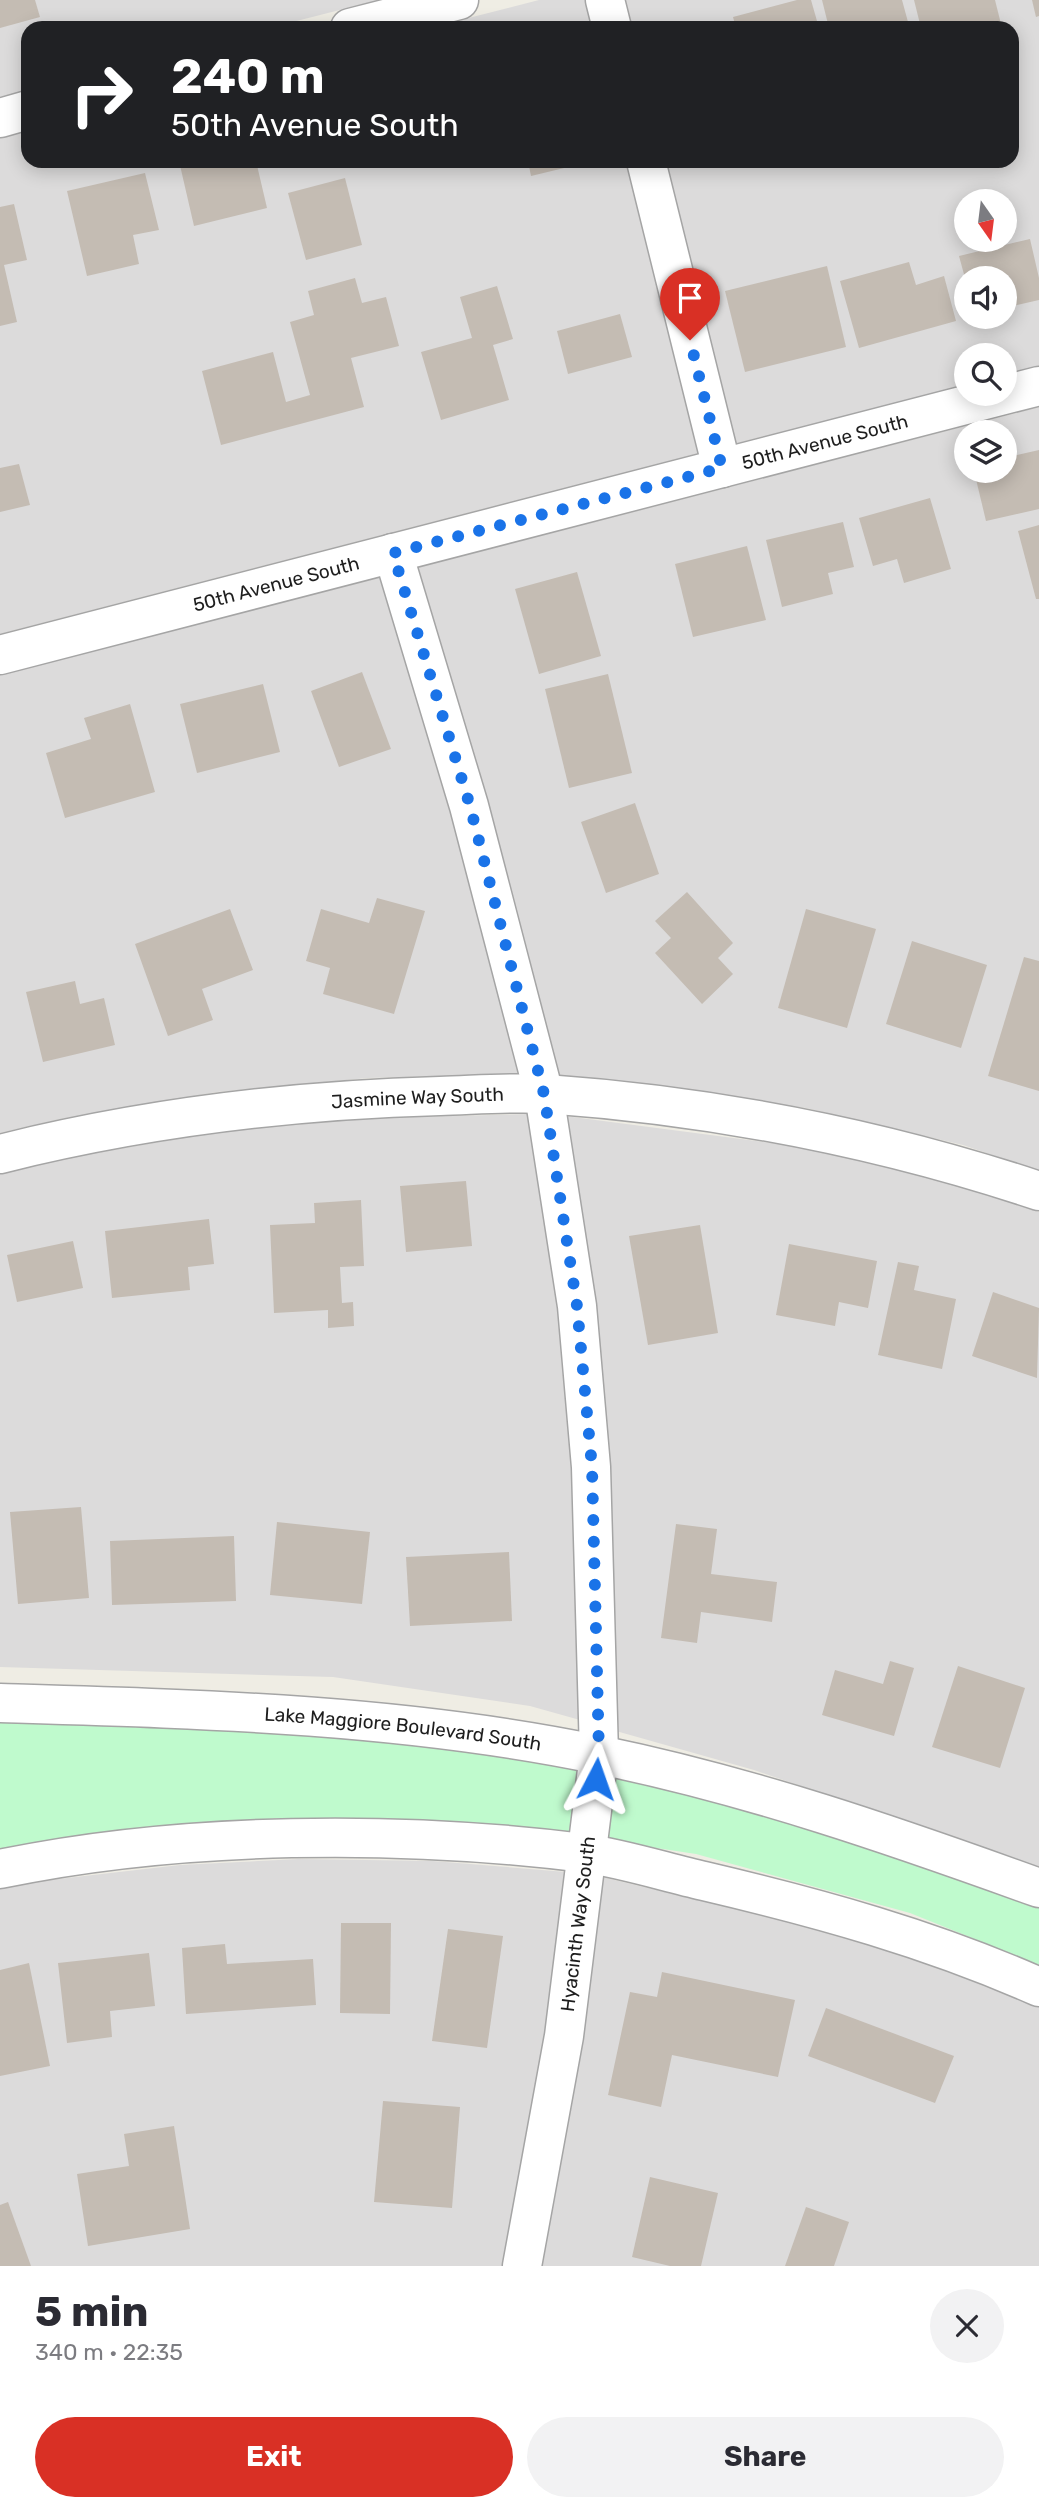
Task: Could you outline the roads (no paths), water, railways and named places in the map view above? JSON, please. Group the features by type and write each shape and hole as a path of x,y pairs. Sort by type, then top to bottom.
{"street":[{"path":"378,21 460,0"},
{"path":"606,0 610,21"},
{"path":"0,118 21,112"},
{"path":"648,168 722,468"},
{"name":"50th Avenue South","path":"0,655 1039,386"},
{"name":"Hyacinth Way South","path":"393,553 470,806 544,1094 577,1306 592,1467 599,1754 564,2036 522,2266"},
{"name":"Jasmine Way South","path":"0,1154 63,1138 219,1112 371,1098 544,1094 806,1128 959,1164 1039,1191"},
{"name":"Lake Maggiore Boulevard South","path":"0,1703 181,1708 408,1724 599,1754 750,1790 1039,1888"},
{"path":"0,1869 38,1861 178,1845 297,1839 433,1841 587,1854 827,1910 976,1959 1039,1987"}]}
